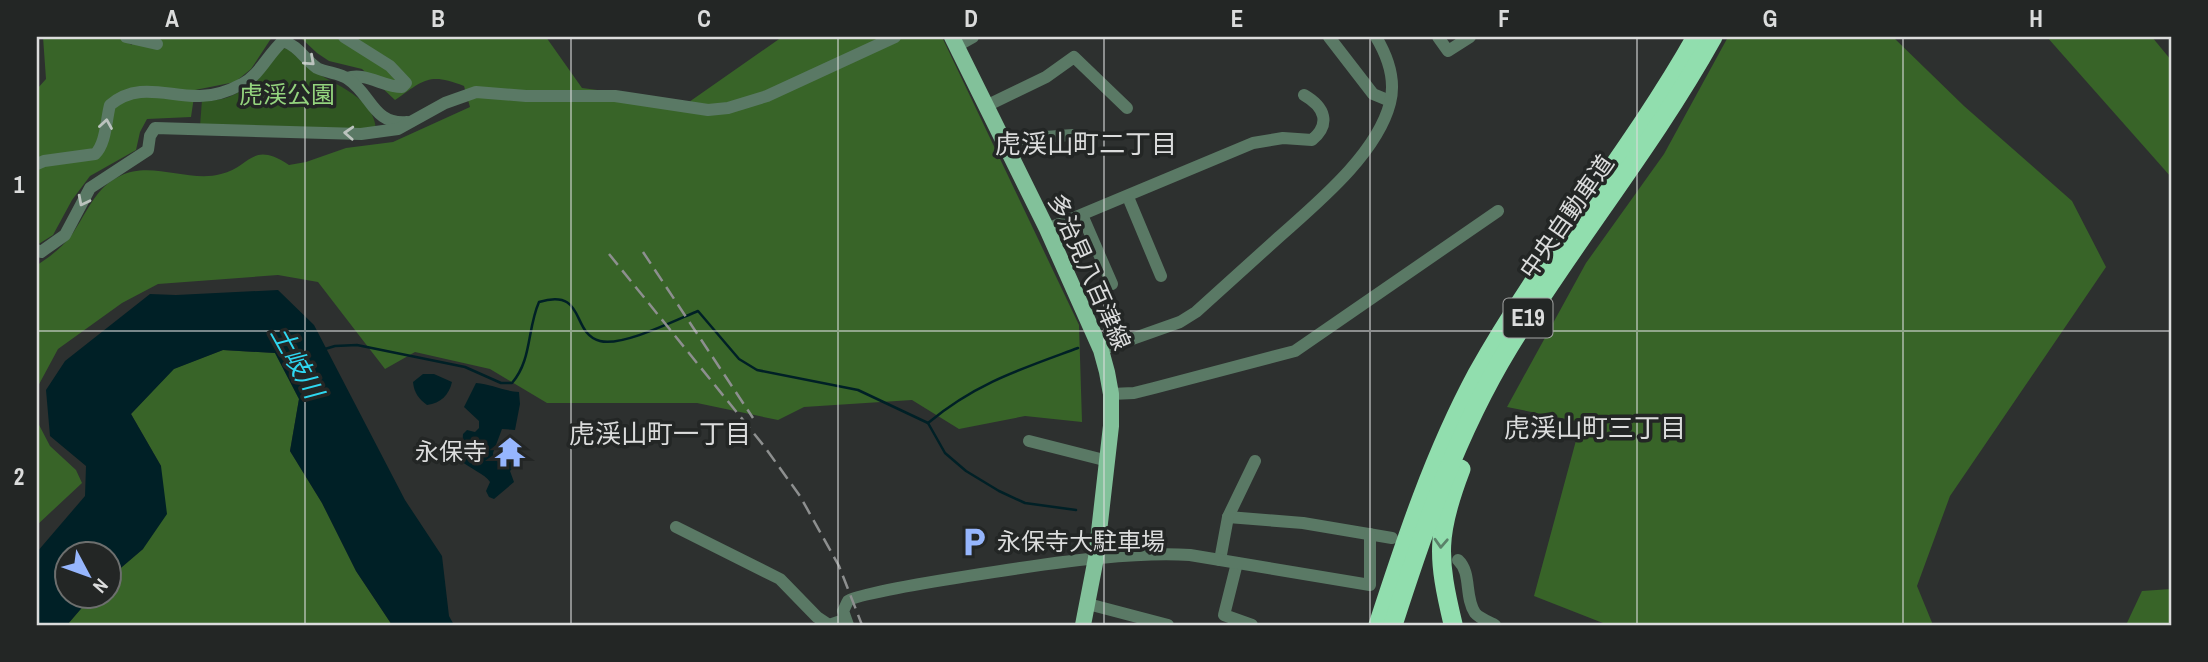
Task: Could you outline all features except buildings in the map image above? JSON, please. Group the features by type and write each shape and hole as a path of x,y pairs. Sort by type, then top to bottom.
{"highway":[{"name":"中央自動車道","path":"1378,625 1427,480 1477,375 1518,306 1637,133 1696,37"},
{"name":"中央自動車道","path":"1393,625 1426,523 1455,451 1508,348 1668,113 1713,37"},
{"path":"1453,624 1441,565 1441,533 1445,514 1466,455 1495,389 1528,325 1567,259"}],"main road":[{"name":"多治見八百津線","path":"955,41 1047,229 1101,350 1111,394 1108,461 1096,558 1083,625"}],"street":[{"path":"126,37 157,44"},
{"path":"344,37 390,66 406,83 402,87 395,87 357,75 347,78"},
{"path":"38,252 65,235 90,188 148,150 150,136 155,128 376,133 398,129 445,103 476,92 526,96 615,96 708,110 728,108 767,96 895,37"},
{"path":"955,41 973,37"},
{"path":"1329,37 1373,94 1390,101"},
{"path":"1101,350 1180,322 1196,312 1339,183 1368,145 1390,101 1390,68 1376,37"},
{"path":"1437,37 1448,51 1469,37"},
{"path":"37,164 96,154 104,140 110,105 116,100 154,91 198,96 219,93 244,83 264,65 283,41 295,46 318,68 347,78 381,117 394,123 414,121"},
{"path":"986,106 1046,77 1074,57 1127,108"},
{"path":"1047,229 1253,143 1283,138 1312,140 1322,131 1324,121 1317,102 1304,95"},
{"path":"376,133 381,128 381,117"},
{"path":"1003,140 1073,135"},
{"path":"1128,197 1161,276"},
{"path":"1111,394 1134,393 1295,351 1498,211"},
{"path":"1082,215 1112,284"},
{"path":"1029,441 1108,461"},
{"path":"1220,561 1228,517 1255,461"},
{"path":"1228,517 1303,523 1392,538"},
{"path":"676,527 780,579 817,617 829,625 846,623 843,611 848,601 902,587 1096,558 1163,553 1370,585 1370,534"},
{"path":"1458,559 1465,566 1469,599 1476,615 1495,625"},
{"path":"1237,563 1224,615 1252,625"},
{"path":"1088,604 1168,625"}],"green space":[{"path":"43,37 117,37 132,45 132,37 272,37 251,69 235,82 195,90 191,117 147,119 140,132 136,150 90,176 72,200 53,235 37,245 37,89 46,79"},
{"path":"300,37 546,37 582,88 689,102 782,37 942,37 1079,325 1082,422 1025,416 959,429 912,400 804,407 778,420 697,403 547,403 490,369 415,352 385,369 318,282 278,275 158,284 122,303 58,349 37,388 37,265 65,242 98,193 112,181 120,176 144,170 196,176 221,174 259,155 276,158 289,165 306,162 346,148 393,142 470,107 464,86 443,79 420,83 395,100 362,69 329,61"},
{"path":"1728,37 1893,37 1964,106 2072,201 2106,267 1950,496 1917,586 1933,625 1608,625 1534,596 1581,422 1507,407 1586,263 1664,154"},
{"path":"2047,37 2152,37 2171,60 2171,177"},
{"name":"虎渓公園","path":"287,48 308,67 360,100 374,119 376,131 200,126 202,100 228,97 248,86 282,49"},
{"path":"223,350 275,353 299,399 290,451 322,503 356,571 392,625 67,625 80,610 122,610 122,567 143,549 161,466 131,414 173,369"},
{"path":"37,421 50,446 76,470 82,483 37,525"},
{"path":"2171,589 2171,625 2126,625 2142,591"}],"water":[{"name":"土岐川","path":"278,290 314,325 405,500 442,556 449,616 454,625 392,625 356,571 322,503 290,451 299,399 275,353 223,350 174,369 131,414 161,466 167,514 143,549 122,567 122,540 52,540 52,610 80,610 67,625 37,625 37,552 85,496 86,466 50,436 46,390 65,361 150,294"},
{"path":"423,374 434,374 452,382 449,391 432,404 427,405 414,389 413,382"},
{"path":"476,383 519,392 520,404 515,430 502,429 493,453 494,460 502,463 509,461 515,465 510,471 514,482 494,499 489,497 486,491 490,482 488,479 461,461 463,434 467,430 475,432 479,428 479,421 464,407"}],"waterway":[{"path":"325,349 357,345 465,367 501,383 512,383 523,364 539,302 554,299 565,301 591,336 610,342 649,332 698,311 739,359 757,370 858,390 928,423 945,453 966,471 999,491 1025,503 1076,510"},
{"path":"928,423 982,387 1018,370 1078,348"}],"railway":[{"path":"643,252 753,418"},
{"path":"609,254 764,446 800,496 839,566 862,625"}],"place":[{"name":"永保寺","path":"510,452"},
{"name":"永保寺大駐車場","path":"974,542"}],"district":[{"name":"虎渓山町二丁目","path":"1086,144"},
{"name":"虎渓山町三丁目","path":"1595,428"},
{"name":"虎渓山町一丁目","path":"660,434"}]}
